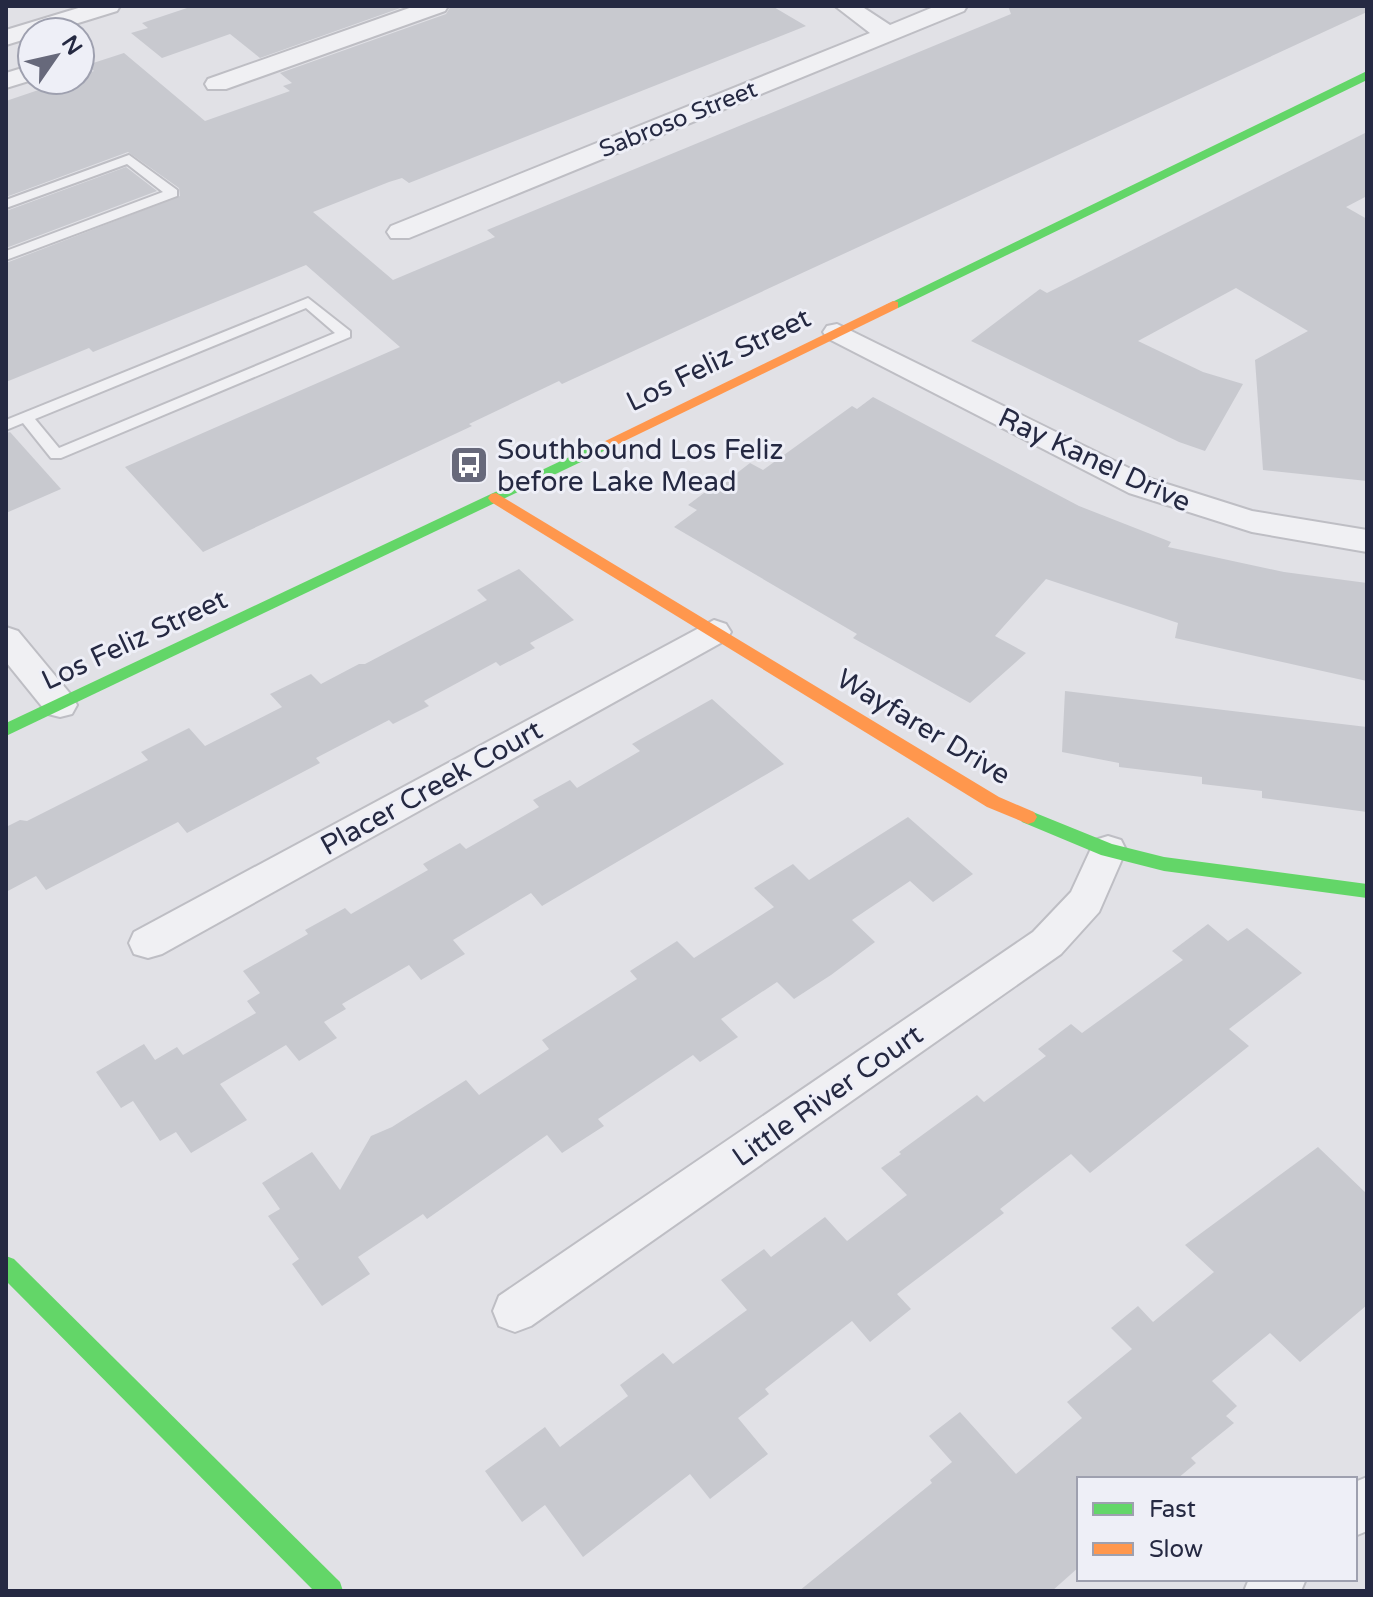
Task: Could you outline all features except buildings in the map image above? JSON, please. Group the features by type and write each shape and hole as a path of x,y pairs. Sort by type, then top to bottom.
{"street":[{"path":"77,16 109,6"},
{"path":"217,84 437,6"},
{"path":"846,6 888,34"},
{"name":"Sabroso Street","path":"400,232 956,6"},
{"path":"6,8 16,35"},
{"name":"Los Feliz Street","path":"6,730 496,498 1367,75"},
{"name":"Ray Kanel Drive","path":"837,332 1152,491 1190,506 1322,536 1367,541"},
{"name":"Wayfarer Drive","path":"496,498 993,802 1108,850 1164,864 1367,891"},
{"name":"Placer Creek Court","path":"148,943 714,632"},
{"path":"6,639 60,705"},
{"name":"Little River Court","path":"515,1311 1047,943 1086,901 1108,850"},
{"path":"6,1266 331,1591"}],"lane":[{"path":"6,204 129,159 172,193 6,256"},
{"path":"6,425 308,302 345,334 56,455 26,417"}],"traffic: fast":[{"path":"893,305 1367,75"},
{"path":"6,730 601,447"},
{"path":"1028,817 1108,850 1164,864 1367,891"},
{"path":"6,1266 331,1591"}],"traffic: slow":[{"path":"601,447 893,305"},
{"path":"496,498 993,802 1028,817"}],"place":[{"name":"Southbound Los Feliz before Lake Mead","path":"469,465"}]}
